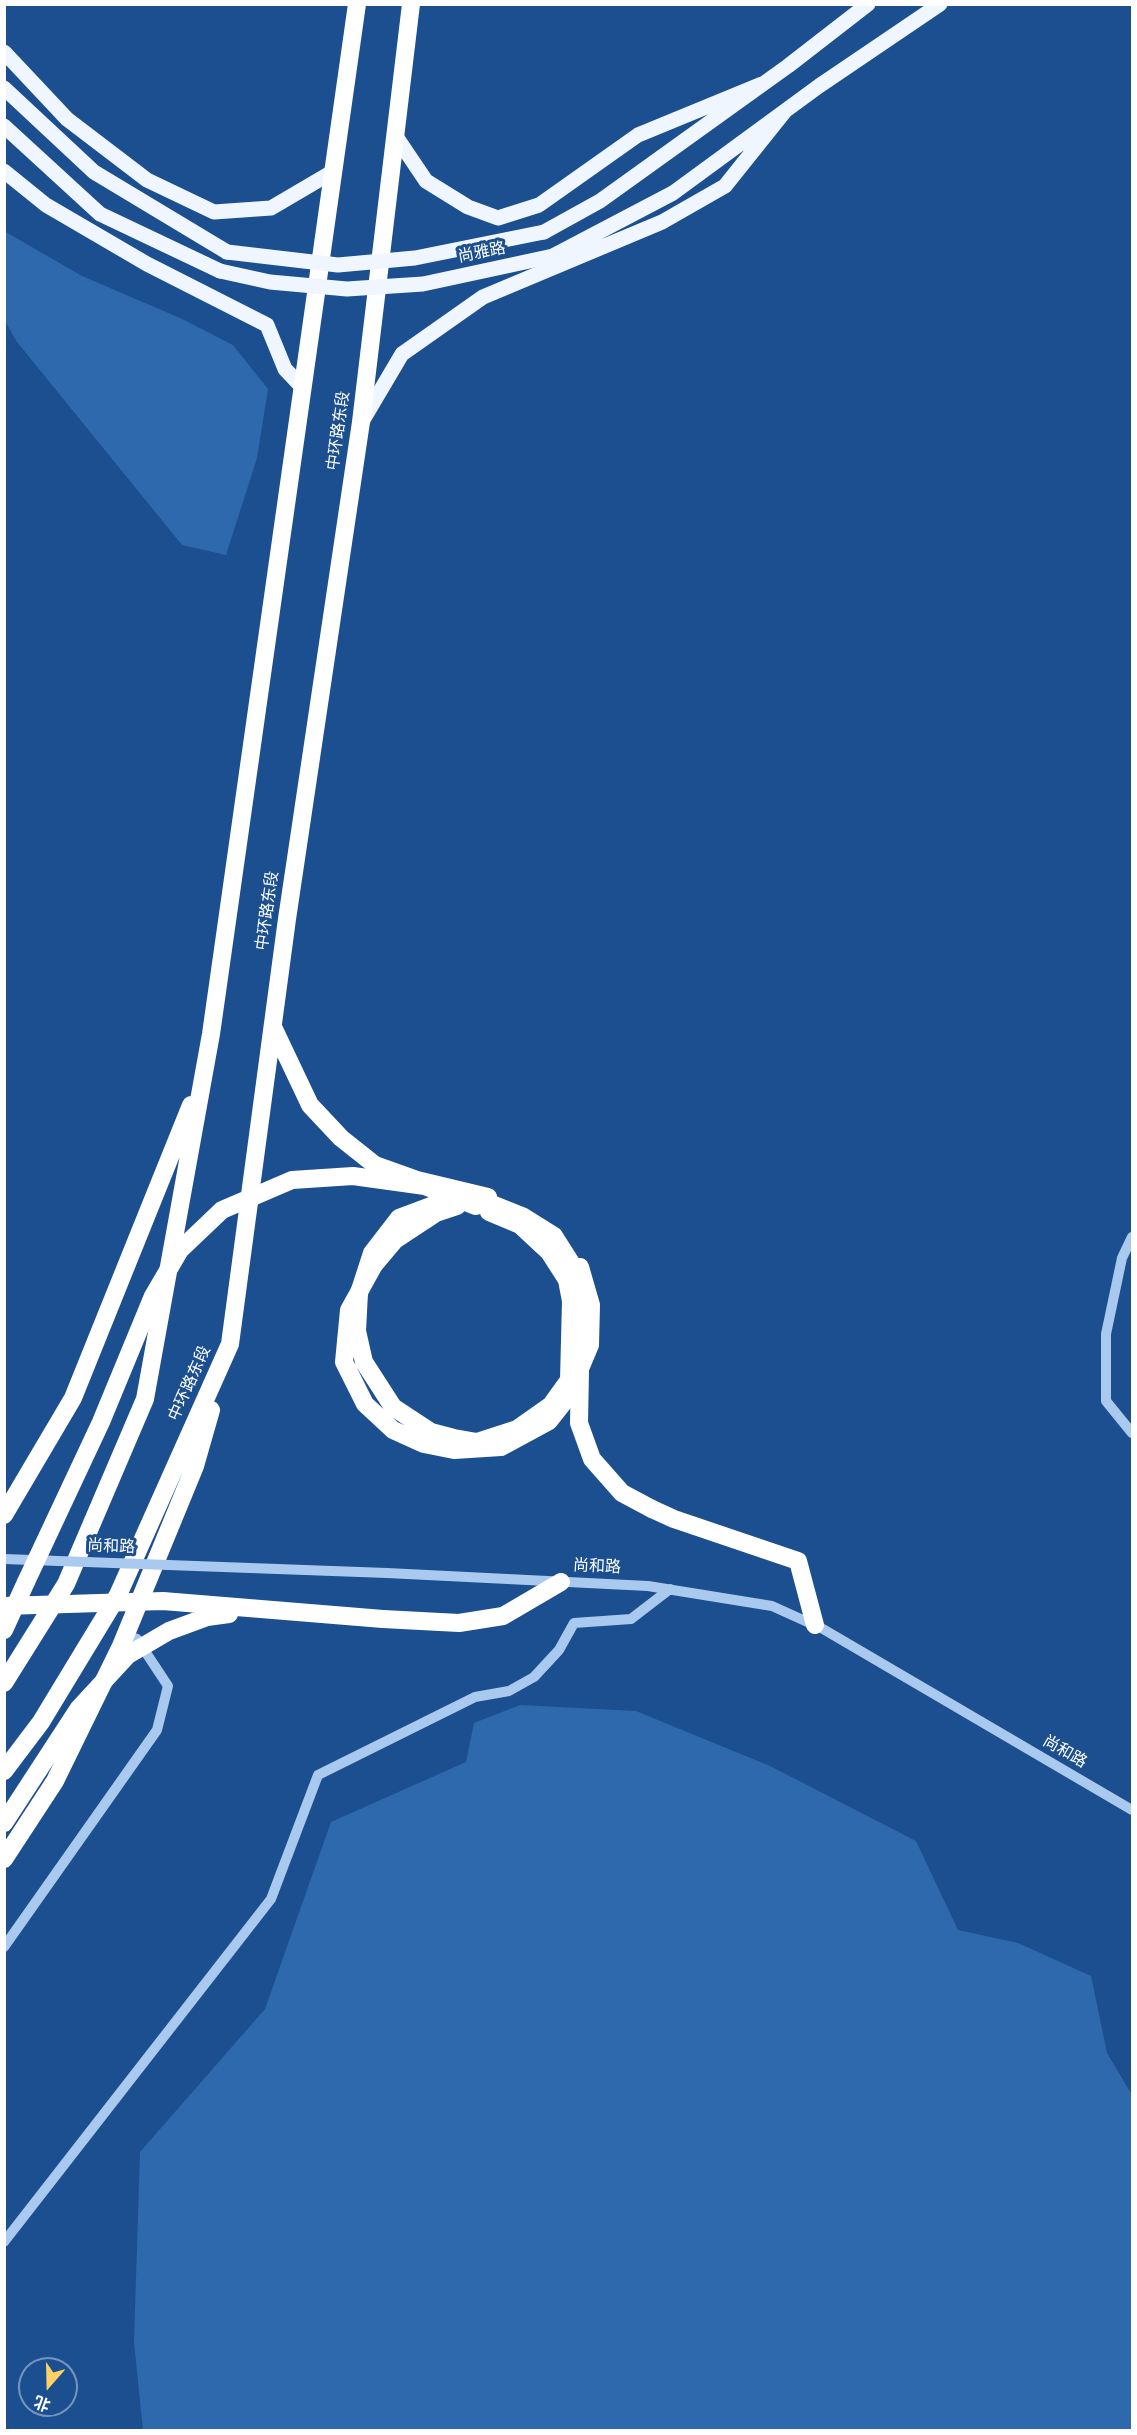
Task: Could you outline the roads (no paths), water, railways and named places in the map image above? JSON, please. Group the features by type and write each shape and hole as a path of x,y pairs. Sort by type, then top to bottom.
{"highway":[{"path":"8,1677 66,1584 145,1399 205,1070 357,4"},
{"name":"中环路东段","path":"4,1771 41,1722 118,1595 230,1344 273,1027 361,422 411,4"},
{"path":"273,1027 310,1105 341,1138 375,1165 417,1180 524,1207 558,1232 583,1273 591,1305 590,1345 568,1397 549,1421 501,1447 454,1450 424,1444 393,1430 365,1404 344,1362 349,1310 374,1265 395,1240 436,1213 457,1206 476,1206"},
{"path":"4,1515 73,1398 205,1070"},
{"path":"4,1630 101,1422 153,1296 180,1250 222,1210 292,1180 353,1176 424,1186 476,1206 520,1225 549,1252 567,1280 571,1301 569,1380 551,1405 517,1429 477,1442 431,1432 393,1407 364,1362 357,1331 359,1293 372,1253 399,1218 439,1203 477,1198 522,1216 554,1236 573,1266 581,1320 579,1423 592,1459 622,1493 652,1509 674,1519 798,1561 815,1625"},
{"path":"4,1859 55,1781 126,1635 195,1466 230,1344"},
{"path":"4,1606 163,1601 459,1623 503,1616 561,1581"},
{"path":"4,1823 79,1708 128,1655 169,1631 207,1617 256,1609"}],"main road":[{"name":"尚雅路","path":"4,88 94,172 227,252 338,266 414,258 544,232 600,201 868,4"},
{"name":"尚雅路","path":"4,126 100,214 220,271 270,282 347,289 423,284 553,256 673,194 785,111 940,4"},
{"path":"4,52 67,118 147,180 214,212 271,208 334,171"},
{"path":"395,135 426,181 468,207 498,218 539,205 638,135 762,84"},
{"path":"361,422 402,354 483,297 662,222 725,186 785,111"},
{"path":"4,171 46,205 147,264 267,325 285,369 303,388"}],"street":[{"path":"1132,1237 1122,1258 1106,1334 1106,1401 1132,1433"},
{"name":"尚和路","path":"4,1558 561,1581 670,1589 772,1606 815,1625 1132,1810"},
{"path":"4,2242 271,1899 318,1775 475,1697 510,1691 534,1677 559,1650 574,1623 631,1619 670,1589"},
{"path":"4,1947 157,1731 168,1686 137,1639 126,1635"}]}
